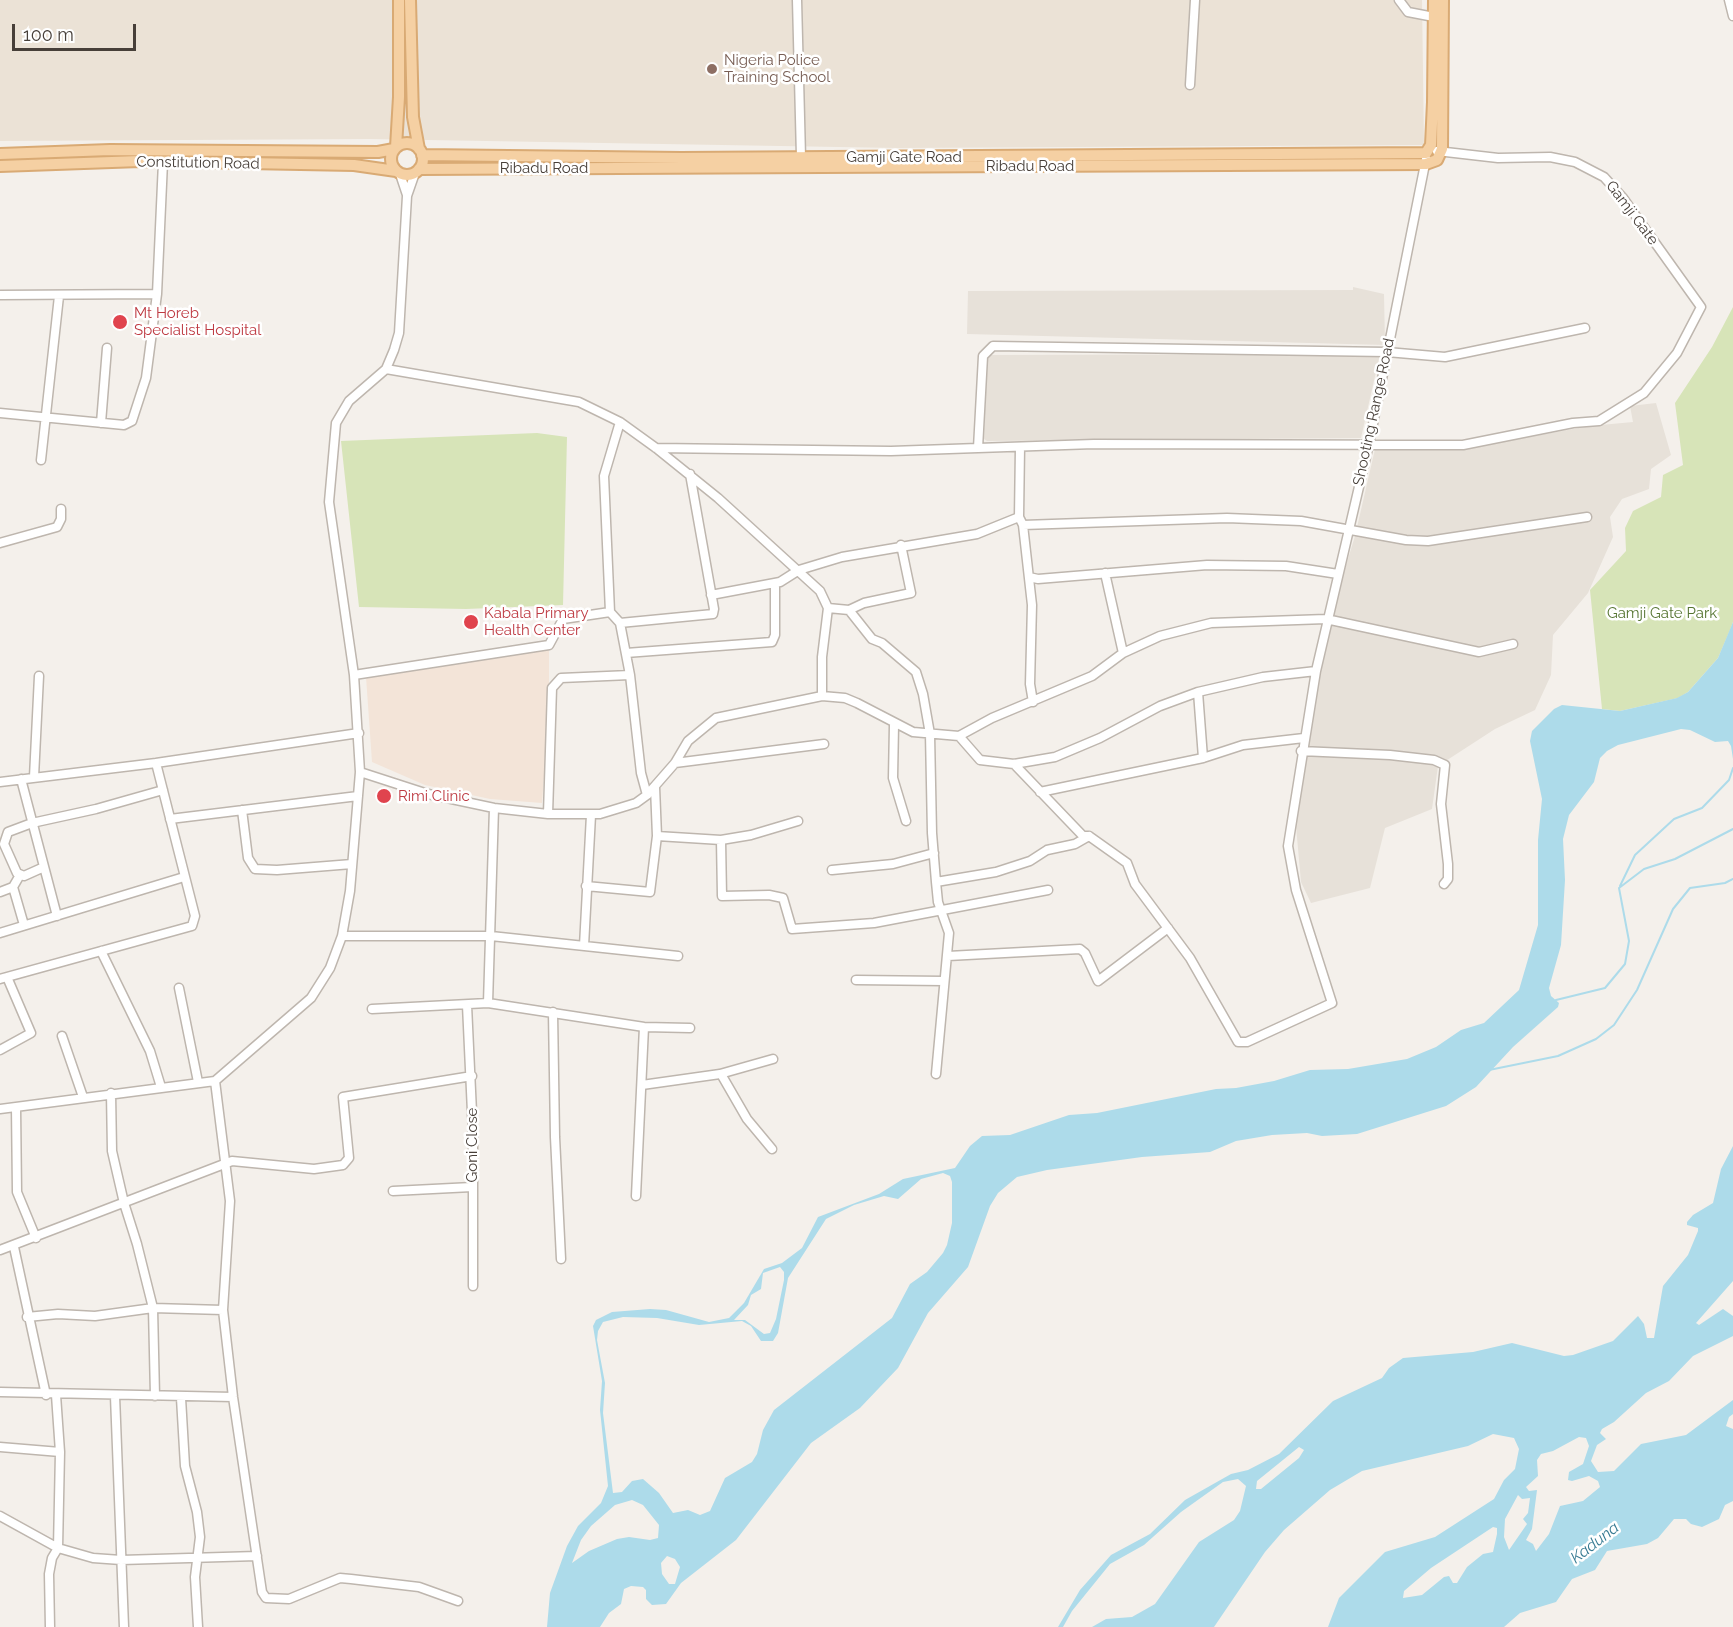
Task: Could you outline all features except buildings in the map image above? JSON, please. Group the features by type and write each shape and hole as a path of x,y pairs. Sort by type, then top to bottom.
{"main road":[{"path":"399,0 395,148 391,158 398,172 417,171 421,152 413,117 410,0"},
{"path":"1434,0 1426,155 1437,160 1442,151 1443,0"},
{"path":"395,148 408,144 421,152"},
{"name":"Constitution Road","path":"0,154 110,150 378,152 395,148"},
{"name":"Gamji Gate Road","path":"421,152 460,158 801,157 883,162 1426,155"},
{"name":"Constitution Road","path":"0,166 163,162 354,165 398,172"},
{"name":"Ribadu Road","path":"417,171 460,168 883,162"}],"street":[{"path":"797,0 801,157"},
{"path":"1190,85 1195,0"},
{"path":"1399,0 1408,12 1434,16"},
{"path":"1729,0 1733,16"},
{"name":"Gamji Gate","path":"1369,444 1425,447 1463,445 1573,423 1599,421 1644,393 1662,374 1677,353 1701,307 1623,198 1604,177 1575,162 1550,157 1498,159 1442,151"},
{"name":"Shooting Range Road","path":"1168,928 1190,958 1219,1012 1241,1043 1330,1006 1332,999 1302,909 1288,846 1301,751 1316,670 1369,444 1426,155"},
{"path":"0,413 129,424 135,416 146,378 157,294 163,162"},
{"path":"0,1109 215,1080 311,998 330,968 342,936 352,864 360,772 354,675 329,502 336,423 349,401 386,369 399,333 407,196 417,171"},
{"path":"398,172 407,196"},
{"path":"0,295 157,294"},
{"path":"41,460 59,296"},
{"path":"978,448 982,356 993,346 1387,352 1445,357 1585,328"},
{"path":"101,423 107,348"},
{"path":"386,369 579,402 620,422 656,448 690,474 820,591 828,608 822,657 822,696"},
{"path":"620,422 604,476 610,612 620,623 626,653 641,773 646,795"},
{"path":"656,448 891,451 1094,444 1369,444"},
{"path":"1020,447 1021,521 1032,605 1030,684 1033,702"},
{"path":"620,623 710,616 714,609 690,474"},
{"path":"0,543 57,527 62,519 61,508"},
{"path":"711,595 775,583 799,570 842,557 901,545 977,534 1021,521 1227,518 1301,521 1406,540 1428,541 1587,517"},
{"path":"828,608 849,610 864,603 911,593 901,545"},
{"path":"1029,577 1038,579 1207,565 1255,565 1338,574"},
{"path":"1105,573 1123,653"},
{"path":"626,653 772,642 775,635 775,583"},
{"path":"849,610 872,639 882,644 916,672 923,694 930,734 933,853 936,882 949,933 936,1074"},
{"path":"354,675 549,645 563,619 610,612"},
{"path":"360,772 428,794 494,808 548,814 591,815 618,810 646,795 675,763 688,741 716,718 822,696 857,703 913,732 959,736 992,718 1092,676 1123,653 1160,636 1211,623 1326,620 1479,652 1513,644"},
{"path":"959,736 980,760 1014,764 1055,757 1100,738 1160,706 1198,692 1263,677 1316,670"},
{"path":"548,814 552,688 561,678 630,675"},
{"path":"34,777 39,676"},
{"path":"1198,692 1203,758"},
{"path":"894,724 893,778 906,822"},
{"path":"0,782 156,763 359,733"},
{"path":"1040,792 1203,758 1259,742 1304,738"},
{"path":"675,763 824,744"},
{"path":"1301,751 1390,755 1434,760 1445,765 1440,804 1448,879 1443,884"},
{"path":"0,1050 31,1033 3,978 192,926 195,916 156,763"},
{"path":"948,956 1080,949 1085,953 1098,981 1168,928 1135,884 1127,863 1089,836 1083,836 1014,764"},
{"path":"21,779 57,916"},
{"path":"586,886 650,892 657,836 655,787"},
{"path":"20,875 4,844 3,835 8,832 32,823 96,809 163,790"},
{"path":"170,819 358,796"},
{"path":"488,1003 494,808"},
{"path":"242,810 248,858 255,869 277,870 352,864"},
{"path":"584,946 591,815"},
{"path":"657,836 721,840 751,836 798,821"},
{"path":"936,882 996,872 1030,861 1047,850 1075,844 1089,836"},
{"path":"721,840 722,896 769,895 783,898 792,929 802,931 942,912 1048,890"},
{"path":"832,870 893,864 933,853"},
{"path":"0,892 13,887 20,875 44,867"},
{"path":"0,933 184,877"},
{"path":"13,887 24,925"},
{"path":"342,936 491,936 678,956"},
{"path":"101,951 150,1051 161,1087"},
{"path":"856,980 944,981"},
{"path":"179,987 198,1082"},
{"path":"372,1010 488,1003 553,1011 644,1027 690,1028"},
{"name":"Goni Close","path":"466,1005 472,1076 473,1286"},
{"path":"553,1011 555,1137 561,1259"},
{"path":"636,1196 644,1027"},
{"path":"62,1036 83,1097"},
{"path":"642,1085 721,1074 773,1059"},
{"path":"721,1074 747,1119 772,1149"},
{"path":"0,1250 14,1247 124,1203 240,1161 314,1170 343,1165 349,1158 344,1097 472,1076"},
{"path":"215,1080 230,1201 224,1310 233,1397 262,1592 266,1598 289,1599 318,1590 340,1578 419,1587 458,1601"},
{"path":"111,1093 112,1150 153,1308 155,1396"},
{"path":"16,1107 17,1192 36,1238"},
{"path":"393,1191 472,1187"},
{"path":"14,1247 27,1317 51,1395 60,1452 58,1548 52,1558 49,1574 50,1627"},
{"path":"27,1317 58,1314 95,1316 153,1308 224,1310"},
{"path":"0,1392 181,1398 233,1397"},
{"path":"115,1396 124,1627"},
{"path":"181,1398 185,1466 198,1512 198,1559 195,1577 198,1627"},
{"path":"0,1448 60,1452"},
{"path":"0,1516 58,1548 93,1558 121,1560 257,1556"}],"shaded area":[{"name":"Nigeria Police Training School","path":"0,0 1422,0 1424,145 898,148 369,139 0,141"},
{"path":"1353,287 1384,294 1385,345 967,334 968,291 1353,290"},
{"path":"1380,354 1361,438 987,441 984,439 985,355"},
{"path":"1656,403 1671,455 1651,469 1649,489 1622,499 1610,517 1613,537 1588,593 1553,635 1551,675 1535,710 1495,729 1438,766 1432,809 1385,828 1370,888 1311,903 1301,882 1295,815 1328,624 1355,536 1375,449 1471,447 1590,426 1633,422 1630,406"},
{"path":"549,650 549,711 542,803 490,799 425,785 372,762 366,677"}],"green space":[{"name":"Gamji Gate Park","path":"1733,307 1733,622 1718,658 1688,692 1678,698 1620,711 1602,709 1590,590 1626,551 1625,528 1633,511 1661,497 1663,475 1683,465 1675,403 1712,347"},
{"path":"537,433 567,437 563,605 466,609 359,607 341,441"}],"water":[{"path":"1733,622 1733,759 1728,741 1715,742 1690,730 1681,729 1618,745 1600,758 1594,782 1569,815 1563,839 1565,880 1561,945 1549,988 1551,996 1559,1003 1558,1007 1513,1047 1476,1087 1446,1106 1357,1134 1272,1135 1236,1141 1210,1152 1142,1157 1047,1170 1017,1177 998,1193 990,1206 968,1267 928,1313 898,1368 860,1408 811,1443 736,1540 681,1583 666,1604 652,1605 646,1599 646,1590 643,1587 631,1586 624,1589 621,1604 609,1613 600,1627 547,1627 550,1593 567,1546 578,1526 601,1503 608,1486 600,1410 602,1381 593,1326 596,1320 612,1312 650,1309 666,1310 709,1322 729,1318 744,1303 764,1269 782,1263 802,1248 818,1217 879,1194 903,1179 955,1168 970,1146 982,1136 1010,1135 1069,1115 1097,1113 1216,1089 1274,1081 1310,1070 1348,1069 1407,1059 1436,1047 1461,1030 1484,1023 1519,990 1538,925 1538,840 1542,799 1530,741 1532,731 1554,709 1562,705 1620,711 1677,698 1688,692 1718,658","holes":["943,1173 950,1176 952,1182 952,1223 943,1253 927,1272 910,1284 892,1318 774,1410 763,1430 757,1454 752,1462 725,1478 710,1511 700,1515 688,1510 673,1513 659,1493 643,1479 632,1481 622,1492 613,1493 603,1413 605,1383 597,1340 598,1331 603,1322 623,1317 657,1318 699,1325 742,1321 751,1326 761,1341 773,1341 778,1333 788,1278 826,1219 854,1205 884,1196 898,1199 921,1179","780,1267 784,1272 776,1319 770,1333 764,1334 745,1320 734,1320 748,1305 751,1295 761,1289 763,1273","632,1500 643,1505 659,1525 658,1538 650,1540 629,1537 617,1539 589,1551 572,1563 581,1540 591,1526 615,1505","667,1556 675,1559 680,1567 675,1584 669,1584 662,1574 661,1563"]},
{"name":"Kaduna","path":"1733,1146 1733,1281 1696,1323 1699,1325 1723,1309 1733,1316 1733,1336 1693,1356 1669,1381 1646,1393 1614,1422 1602,1429 1600,1433 1606,1439 1597,1445 1591,1461 1598,1472 1614,1471 1641,1444 1686,1435 1733,1400 1733,1414 1729,1417 1726,1426 1733,1429 1733,1501 1725,1505 1719,1519 1702,1527 1691,1524 1686,1519 1674,1519 1658,1538 1647,1544 1607,1551 1595,1570 1572,1579 1556,1602 1520,1613 1504,1627 1328,1627 1339,1598 1385,1552 1435,1537 1494,1499 1504,1480 1515,1469 1519,1449 1514,1438 1493,1434 1468,1446 1362,1471 1330,1490 1284,1530 1265,1552 1214,1627 1092,1627 1106,1619 1132,1617 1155,1604 1199,1542 1234,1520 1240,1511 1246,1486 1238,1479 1223,1482 1181,1512 1144,1545 1110,1564 1072,1611 1063,1627 1058,1627 1080,1590 1111,1555 1150,1534 1185,1500 1231,1474 1248,1470 1279,1454 1333,1401 1382,1378 1389,1368 1403,1358 1473,1352 1512,1343 1564,1356 1573,1355 1613,1341 1638,1316 1644,1324 1647,1338 1654,1338 1663,1286 1688,1255 1698,1231 1698,1228 1687,1225 1687,1222 1693,1215 1713,1203 1721,1169","holes":["1579,1437 1586,1438 1589,1446 1583,1464 1569,1472 1568,1480 1589,1476 1598,1481 1600,1487 1583,1501 1560,1506 1549,1534 1536,1551 1533,1544 1526,1540 1532,1529 1537,1490 1529,1491 1526,1487 1538,1476 1537,1460 1541,1454 1553,1451","1299,1447 1304,1450 1299,1458 1261,1489 1256,1489 1257,1481","1518,1495 1522,1499 1530,1498 1528,1513 1523,1519 1527,1524 1509,1550 1504,1537 1505,1519","1493,1527 1497,1528 1493,1552 1483,1554 1467,1567 1457,1583 1453,1583 1449,1576 1444,1577 1422,1595 1403,1598 1404,1591 1431,1568"]}],"waterway":[{"path":"1620,886 1635,855 1674,819 1702,808 1729,780 1733,768"},
{"path":"1556,1000 1605,988 1625,964 1629,941 1619,888 1644,869 1675,859 1733,829"},
{"path":"1489,1070 1558,1056 1596,1039 1614,1025 1637,990 1673,909 1690,888 1725,883 1733,879"}],"place":[{"name":"Nigeria Police Training School","path":"712,69"},
{"name":"Mt Horeb Specialist Hospital","path":"120,322"},
{"name":"Kabala Primary Health Center","path":"471,622"},
{"name":"Rimi Clinic","path":"384,796"}]}
